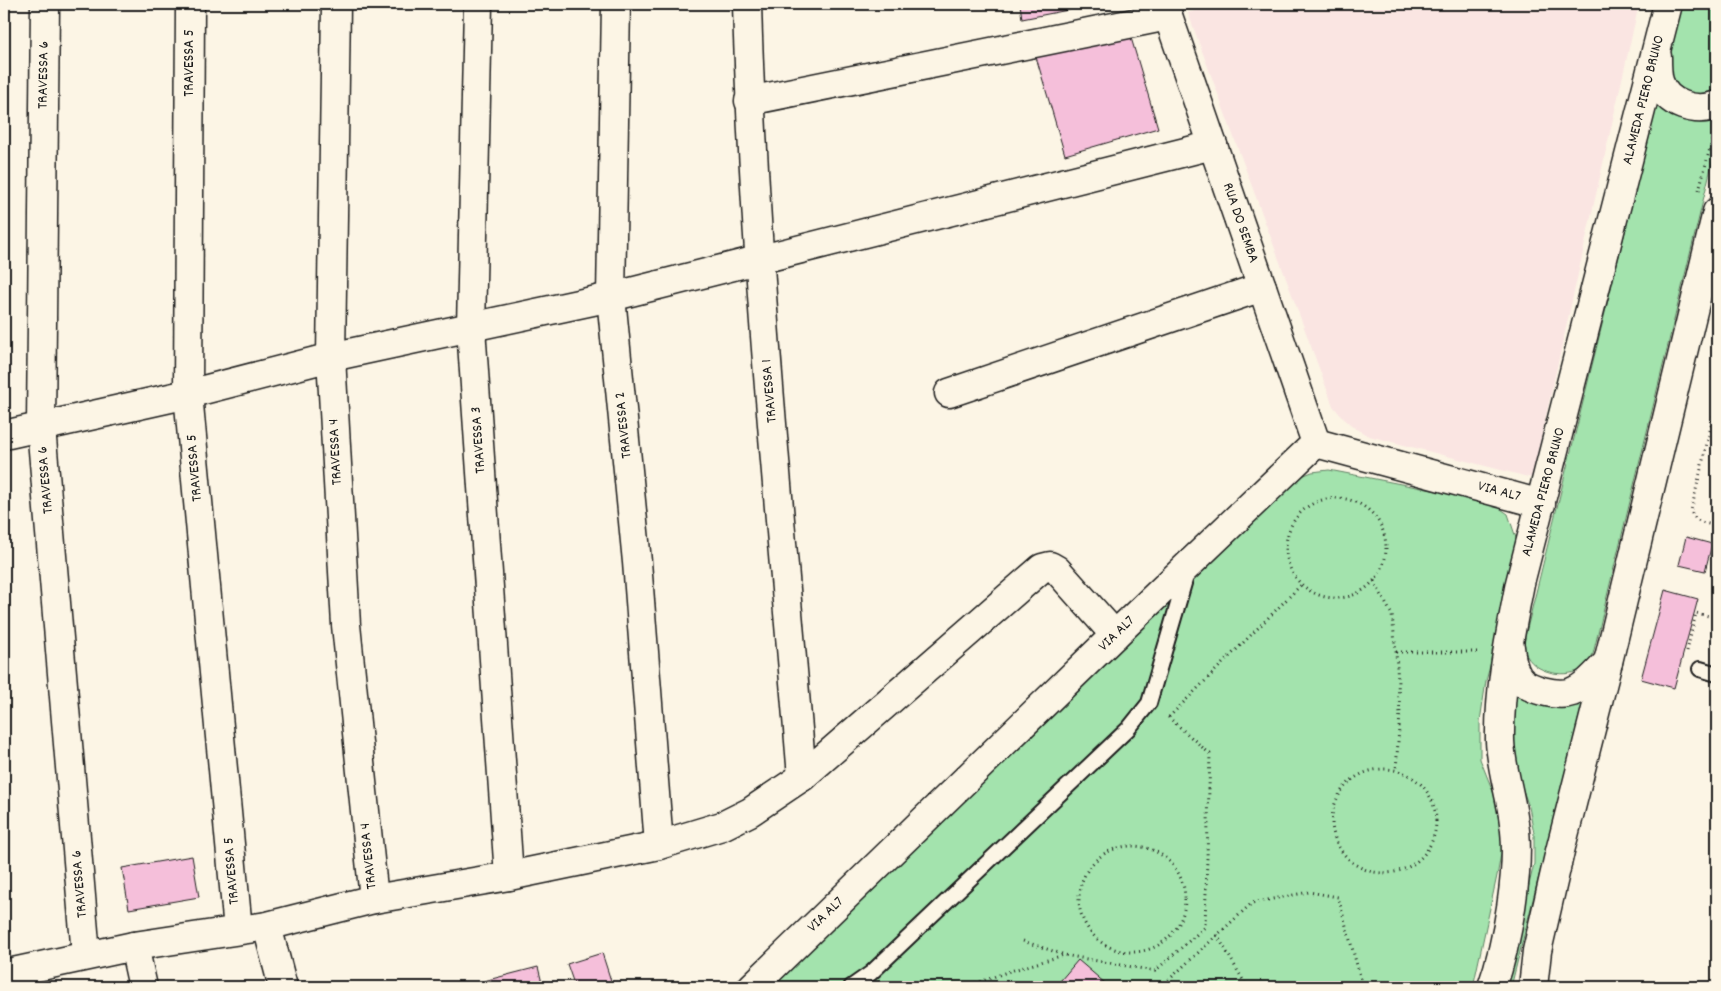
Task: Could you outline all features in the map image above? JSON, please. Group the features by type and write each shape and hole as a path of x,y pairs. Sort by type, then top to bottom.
{"street":[{"name":"TRAVESSA 6","path":"45,4 41,427 86,955"},
{"name":"TRAVESSA 5","path":"190,4 188,394 238,930"},
{"name":"TRAVESSA 4","path":"336,4 331,357 346,624 374,899"},
{"name":"TRAVESSA 3","path":"478,4 471,328 510,876"},
{"name":"TRAVESSA 2","path":"616,4 611,297 637,562 659,845"},
{"name":"TRAVESSA 1","path":"747,4 750,101 760,259 802,777"},
{"name":"ALAMEDA PIERO BRUNO","path":"1492,987 1498,972 1510,912 1516,852 1515,825 1500,744 1501,691 1509,641 1520,583 1542,504 1668,4"},
{"path":"750,101 1166,10"},
{"name":"RUA DO SEMBA","path":"1166,10 1316,443"},
{"path":"1656,53 1659,82 1667,94 1679,104 1707,108 1716,116"},
{"path":"4,435 188,394 331,357 611,297 1213,145"},
{"path":"1533,987 1539,942 1608,662 1708,204"},
{"path":"949,393 1262,287"},
{"name":"VIA AL7","path":"752,987 1316,443 1542,504"},
{"path":"4,974 134,946 267,926 374,899 510,876 659,845 722,826 750,812 802,777 1042,568 1050,566 1057,570 1116,635"},
{"path":"1509,641 1513,667 1519,679 1532,688 1551,694 1571,693 1585,685 1608,662"},
{"path":"267,926 283,987"},
{"path":"134,946 143,987"}],"lane":[{"path":"851,987 878,966 1144,711 1189,565"},
{"path":"1700,669 1717,674"}],"path":[{"path":"1708,204 1716,116"},
{"path":"1717,401 1691,511 1693,518 1717,526"},
{"path":"1340,498 1355,502 1369,510 1379,522 1385,537 1386,552 1382,568 1374,581 1362,591 1347,596 1331,597 1316,593 1302,584 1293,572 1287,558 1287,542 1290,528 1299,514 1311,505 1325,499 1340,498"},
{"path":"1374,581 1392,615 1400,714 1396,770"},
{"path":"1168,717 1302,584"},
{"path":"1396,652 1478,652 1481,643"},
{"path":"1022,941 1064,955 1156,971 1205,927 1210,754 1161,712"},
{"path":"1378,769 1396,770 1413,777 1426,790 1434,806 1437,824 1432,842 1422,857 1407,868 1390,873 1373,873 1358,867 1345,857 1336,843 1331,827 1332,810 1337,795 1348,782 1361,773 1378,769"},
{"path":"1133,846 1150,848 1164,856 1176,868 1183,883 1186,899 1182,917 1173,933 1159,945 1141,951 1123,950 1105,944 1091,932 1082,916 1079,898 1082,881 1090,867 1102,855 1116,848 1133,846"},
{"path":"1160,987 1252,903 1309,892 1338,897 1363,987"},
{"path":"1217,935 1247,987"},
{"path":"966,987 1006,972 1064,955"}],"shaded area":[{"path":"1216,4 1639,4 1532,478 1369,436 1356,429 1333,406 1188,13"}],"green space":[{"path":"1679,4 1717,4 1717,94 1690,95 1671,84 1665,61"},
{"path":"1657,102 1717,117 1717,143 1593,654 1588,665 1578,671 1561,674 1552,673 1543,670 1529,659 1524,650 1525,637"},
{"path":"1329,470 1478,499 1495,505 1508,514 1517,541 1507,602 1486,681 1480,721 1480,759 1494,794 1505,831 1473,987 765,987 1297,478 1312,472"},
{"path":"1513,684 1583,701 1511,987 1504,987 1534,864 1534,833 1529,807 1507,746"}],"building":[{"path":"1020,4 1099,4 1022,19"},
{"path":"1129,31 1158,128 1065,155 1036,57"},
{"path":"1717,486 1717,514 1710,513"},
{"path":"1686,537 1712,544 1705,571 1679,565"},
{"path":"1717,558 1717,581 1712,580"},
{"path":"1665,590 1698,599 1674,688 1641,679"},
{"path":"192,856 199,897 129,909 122,868"},
{"path":"602,953 613,987 575,987 567,964"},
{"path":"1078,960 1106,984 1104,987 1055,987"},
{"path":"538,967 543,987 486,987 484,981"}]}
